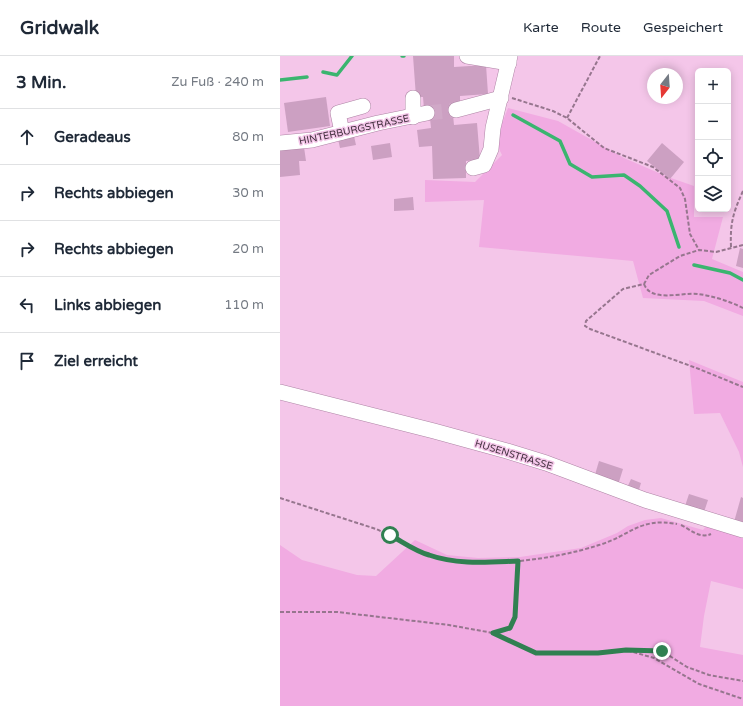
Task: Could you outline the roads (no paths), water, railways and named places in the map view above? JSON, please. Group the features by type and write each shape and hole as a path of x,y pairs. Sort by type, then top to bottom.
{"street":[{"path":"467,56 510,60 493,128 491,149 484,165 473,168"},
{"name":"HINTERBURGSTRASSE","path":"280,140 312,140 420,115 413,98"},
{"path":"456,110 501,98"},
{"path":"342,132 338,114 363,106"},
{"name":"HUSENSTRASSE","path":"280,392 507,451 546,463 646,500 743,530"}],"waterway":[{"path":"323,72 337,75 352,56"},
{"path":"280,80 307,77"},
{"path":"513,115 560,141 570,164 592,177 624,175 640,186 667,211 679,247"},
{"path":"694,265 730,273 743,280"}],"tunnel":[{"path":"427,113 456,110"}]}
